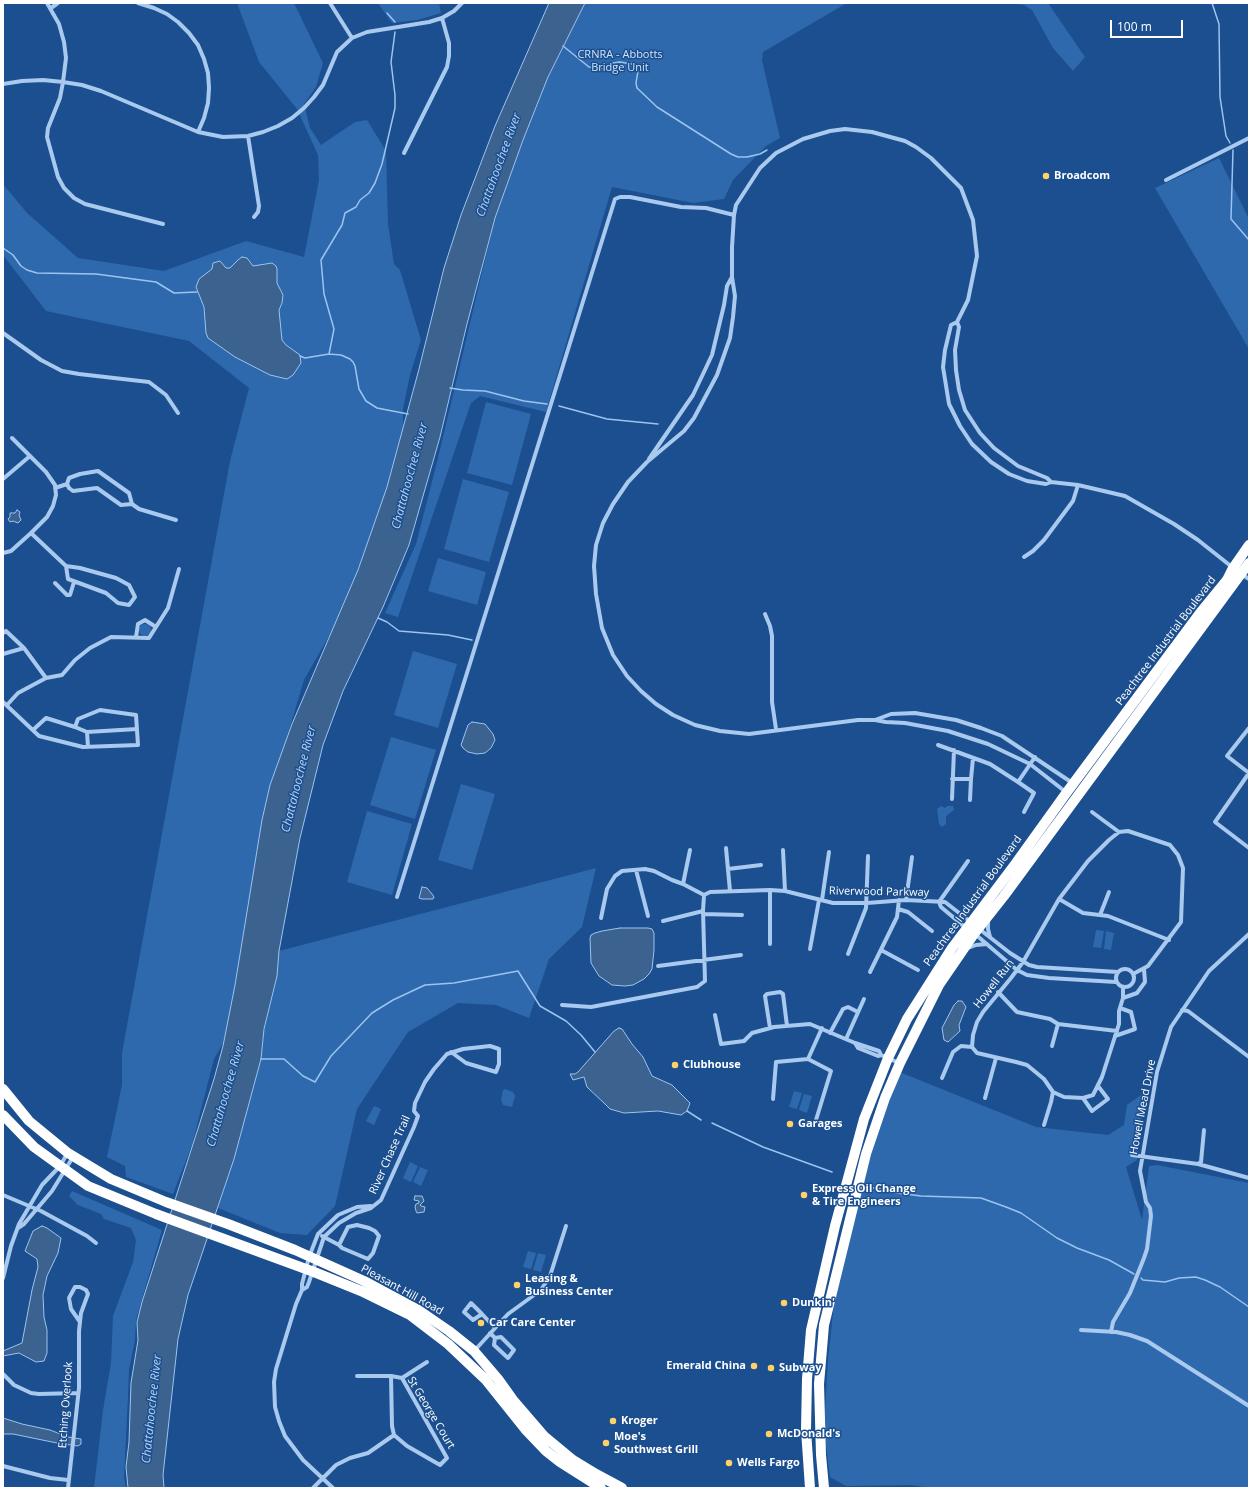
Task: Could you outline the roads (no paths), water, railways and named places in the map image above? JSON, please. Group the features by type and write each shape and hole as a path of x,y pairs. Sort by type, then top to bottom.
{"highway":[{"name":"Peachtree Industrial Boulevard","path":"810,1488 806,1430 807,1379 811,1330 835,1226 864,1119 884,1056 937,970 973,928 1067,792 1226,580 1249,545"},
{"name":"Peachtree Industrial Boulevard","path":"824,1488 821,1455 819,1384 824,1325 866,1154 885,1098 900,1064 940,985 962,951 973,928 988,916 1245,576 1249,563"},
{"name":"Pleasant Hill Road","path":"3,1089 29,1121 71,1154 111,1179 166,1202 228,1224 313,1258 364,1280 420,1311 474,1351 544,1436 573,1460 622,1488"},
{"name":"Pleasant Hill Road","path":"3,1115 34,1147 88,1186 156,1214 310,1270 361,1291 410,1315 448,1344 485,1379 525,1429 546,1451 560,1462 601,1488"},
{"path":"410,1315 420,1316 460,1346 474,1351"}],"street":[{"path":"47,3 60,24 66,58 60,98 48,128 47,137 58,176 64,188 74,198 85,204 163,224"},
{"path":"51,8 58,3"},
{"path":"138,3 167,14 178,22 198,45 208,73 209,96 204,118 198,132"},
{"path":"330,3 352,38"},
{"path":"3,84 43,80 82,85 101,91 198,132 223,137 248,136 264,132 278,126 292,118 304,108 323,85 337,52 352,38 367,32 429,22 442,18 454,11 462,3"},
{"path":"404,153 447,67 449,44 442,18"},
{"path":"1082,790 1002,736 956,720 915,713 891,714 875,720 749,734 720,731 695,725 673,715 640,691 627,676 613,655 602,628 596,594 594,566 596,545 603,523 613,504 628,482 647,462 684,431 694,418 712,385 730,338 735,296 732,277 734,215 736,205 760,168 776,153 804,138 830,131 845,130 872,132 905,141 931,158 961,188 973,220 977,260 968,300 957,322 951,325 949,331 943,367 949,404 960,426 972,444 991,462 1009,474 1027,481 1046,484 1052,482 1078,485 1125,496 1174,524 1198,540 1245,576"},
{"path":"248,136 258,206 258,212 254,217"},
{"path":"1166,180 1249,138"},
{"path":"397,898 615,199 620,197 630,197 681,207 706,208 734,215"},
{"path":"647,462 693,395 712,355 727,286 732,277"},
{"path":"957,322 959,327 955,350 956,370 959,390 965,410 980,433 994,448 1018,466 1047,478 1052,482"},
{"path":"3,333 41,360 62,371 149,382 166,395 178,413"},
{"path":"3,553 11,551 47,517 53,506 56,495 55,485 46,472 12,438"},
{"path":"3,479 30,456"},
{"path":"67,484 69,478 80,474 98,471 129,493 132,504 139,509 176,520"},
{"path":"55,488 67,484"},
{"path":"67,484 73,491 96,488 121,505 132,504"},
{"path":"1024,557 1033,551 1044,540 1073,501 1078,485"},
{"path":"31,533 66,566 80,568 116,578 129,585 135,596 129,605 118,603 106,593 68,579 66,566"},
{"path":"75,727 78,718 100,710 136,715 138,744 83,747 39,736 5,704 18,693 46,678 62,675 74,660 90,648 112,637 150,638 168,608 179,569"},
{"path":"55,583 67,596 70,594 74,582"},
{"path":"765,614 772,636 772,702 776,730"},
{"path":"136,637 138,624 145,620 156,627"},
{"path":"3,633 6,631 24,648 46,678"},
{"path":"3,654 24,648"},
{"path":"33,730 46,718 87,732 137,729"},
{"path":"875,720 905,723 948,731 997,747 1030,764 1075,799"},
{"path":"1249,728 1227,756 1249,773 1215,822 1249,848"},
{"path":"87,732 88,747"},
{"path":"938,745 990,764 1034,793 1024,812"},
{"path":"952,799 954,750"},
{"path":"1018,782 1035,757"},
{"path":"970,800 973,758"},
{"path":"952,779 971,779"},
{"path":"1092,812 1119,832 1128,831 1170,845 1178,855 1184,868 1181,922 1169,940 1148,966 1132,974"},
{"name":"Howell Run","path":"972,1047 977,1022 998,992 1023,962 1059,899 1088,861 1119,832"},
{"path":"726,848 730,891"},
{"path":"683,884 690,850"},
{"path":"783,850 786,891"},
{"path":"810,949 829,852"},
{"path":"848,954 865,912 867,903 868,856"},
{"path":"906,900 912,857"},
{"path":"939,902 968,861"},
{"path":"728,869 761,865"},
{"path":"636,870 648,916"},
{"path":"562,1005 592,1007 697,987 705,981 703,913 704,895 654,871 622,871 615,876 607,889 601,918"},
{"path":"770,890 770,944"},
{"name":"Riverwood Parkway","path":"704,895 710,892 770,890 786,891 833,903 867,903 900,900 945,902 973,928"},
{"path":"1100,915 1109,892"},
{"path":"1059,899 1083,913 1108,916 1169,940"},
{"path":"870,972 897,917 900,900"},
{"name":"Riverwood Parkway","path":"939,902 941,907 973,928"},
{"path":"898,908 908,912 932,931"},
{"path":"663,921 703,913 742,916"},
{"path":"988,916 990,938"},
{"path":"973,928 990,938 1023,962 1037,967 1118,972 1125,969 1128,970 1134,977 1133,983 1128,987 1123,987 1116,982 1030,976 1017,970 988,944 973,928"},
{"name":"Howell Mead Drive","path":"1111,1332 1113,1322 1130,1292 1147,1249 1152,1216 1150,1208 1146,1202 1140,1171 1156,1072 1171,1027 1209,971 1249,934"},
{"path":"1243,939 1249,941"},
{"path":"962,951 971,946 988,944"},
{"path":"881,950 918,970"},
{"path":"658,966 742,955"},
{"path":"1077,980 1078,969"},
{"path":"1124,998 1137,993 1145,982 1144,969"},
{"path":"1116,982 1118,972"},
{"path":"942,1078 954,1052 961,1046 972,1047 977,1053 1027,1066 1044,1079 1053,1092 1064,1097 1083,1098 1094,1095 1102,1077 1116,1036 1120,1008 1124,998 1123,987"},
{"path":"770,1028 765,996 767,994 780,992 782,994 787,1026"},
{"path":"998,992 1018,1012 1050,1018 1058,1024 1117,1031"},
{"path":"846,1039 864,999"},
{"path":"830,1033 843,1008 848,1007 858,1012"},
{"path":"1116,1036 1135,1029 1131,1012 1120,1008"},
{"path":"1182,1010 1188,1011 1249,1057"},
{"path":"715,1015 721,1044 744,1041 752,1033 770,1028 810,1024 855,1043 858,1048 878,1056 884,1056 900,1064"},
{"path":"1052,1046 1058,1024"},
{"path":"808,1059 822,1028"},
{"path":"490,1046 499,1048 499,1064 496,1072 466,1063 452,1052 463,1049 490,1046"},
{"name":"River Chase Trail","path":"313,1258 324,1237 339,1223 356,1213 374,1206 381,1200 414,1127 418,1116 414,1112 414,1107 425,1082 447,1054 452,1052"},
{"path":"985,1098 996,1058"},
{"path":"773,1100 776,1062 808,1059 831,1071 816,1120"},
{"path":"1083,1098 1092,1111 1108,1100 1098,1086"},
{"path":"1044,1125 1053,1092"},
{"path":"1198,1164 1201,1162 1204,1130"},
{"path":"18,1228 24,1224 56,1185 62,1168 71,1154"},
{"path":"1132,1155 1198,1164 1249,1178"},
{"path":"3,1278 11,1246 18,1228 42,1185 62,1168"},
{"path":"3,1195 36,1209 96,1242"},
{"name":"River Chase Trail","path":"302,1290 302,1284 310,1270 318,1234 338,1215 358,1207 374,1206"},
{"path":"318,1234 342,1248 368,1259 373,1253 379,1236 375,1231 363,1225 353,1225 348,1227 339,1245"},
{"path":"474,1351 508,1314 541,1290 550,1276 566,1226"},
{"path":"313,1258 307,1287 302,1290 276,1369 274,1382 275,1407 285,1436 304,1460 333,1488"},
{"name":"Etching Overlook","path":"68,1488 78,1394 80,1322 81,1313 88,1294 86,1290 80,1287 75,1287 69,1298 71,1308 80,1322"},
{"path":"482,1314 473,1320 464,1312 471,1303 482,1314 495,1328"},
{"path":"1081,1330 1130,1334 1147,1341 1249,1406"},
{"path":"490,1333 495,1338 501,1338 514,1350 508,1358 494,1345 495,1338"},
{"path":"402,1378 428,1362"},
{"path":"3,1374 14,1385 31,1393 78,1394"},
{"path":"357,1376 391,1376"},
{"name":"St George Court","path":"391,1376 402,1378 448,1458 440,1465 407,1446 394,1435 392,1426 391,1376"},
{"path":"313,1488 342,1462 368,1453 394,1435"},
{"path":"3,1466 50,1478 68,1480"}],"water":[{"name":"Chattahoochee River","path":"549,3 585,3 548,77 523,140 495,218 467,324 440,437 409,545 383,607 343,691 323,745 300,838 279,951 277,976 264,1029 261,1059 234,1159 188,1295 178,1339 163,1475 164,1488 128,1488 126,1467 129,1442 131,1383 138,1340 137,1322 142,1302 214,1079 223,1046 235,985 262,820 270,785 292,724 358,570 387,487 419,369 444,268 461,215 495,126"},
{"path":"242,257 247,258 253,266 272,263 276,266 277,283 283,295 279,310 282,340 286,345 300,355 301,363 293,375 287,379 270,375 235,357 208,338 206,333 204,307 196,287 199,279 212,269 213,263 220,261 226,268 230,268"},
{"path":"17,510 20,512 19,515 21,520 18,523 13,521 10,522 8,519 10,517 10,513 15,513"},
{"path":"472,722 485,724 493,734 495,740 491,748 485,753 477,754 468,752 461,745 468,725"},
{"path":"422,887 427,888 434,897 433,899 419,898"},
{"path":"620,928 648,928 652,929 654,933 652,969 644,979 633,985 612,985 599,976 591,963 591,935 602,931"},
{"path":"958,1001 962,1001 966,1007 959,1025 960,1031 948,1042 944,1040 942,1028 954,1005"},
{"path":"619,1028 622,1029 643,1057 652,1076 672,1085 690,1103 687,1111 681,1115 658,1111 624,1113 610,1109 587,1087 584,1077 573,1080 570,1074 575,1074 578,1072 614,1031"},
{"path":"415,1196 422,1196 424,1201 420,1205 425,1207 424,1212 417,1213 415,1207 419,1201 414,1200"},
{"path":"42,1226 61,1238 58,1253 47,1276 43,1295 44,1317 47,1330 47,1353 44,1361 36,1362 19,1353 3,1356 3,1351 22,1343 38,1267 37,1259 25,1251 33,1231"},
{"path":"3,1418 50,1430 68,1437 81,1439 81,1444 78,1446 13,1434 3,1434"}],"waterway":[{"path":"1212,3 1219,24 1220,97 1226,136 1230,143"},
{"path":"387,13 395,22"},
{"path":"329,354 334,329 324,294 321,260 342,225 345,213 356,207 360,200 369,193 375,183 382,164 395,108 391,62 395,32"},
{"path":"563,46 589,67 602,69 613,63 620,62 632,64 638,71 636,83 637,88 657,107 731,154 738,157 747,157 760,154 767,150"},
{"path":"1233,150 1231,219 1249,240"},
{"path":"3,248 13,255 21,266 27,270 37,273 96,274 156,282 174,293 197,292"},
{"path":"300,356 305,358 329,354 341,355 350,359 355,366 359,389 366,401 377,408 408,414"},
{"path":"450,388 485,391 524,401 547,404"},
{"path":"559,406 607,419 658,424"},
{"path":"378,618 387,622 399,631 448,635 472,640"},
{"path":"261,1059 284,1059 303,1076 315,1082 331,1056 372,1013 393,1000 425,985 454,983 518,971 540,1006 566,1021 581,1035 595,1052"},
{"path":"687,1111 701,1120"},
{"path":"712,1123 763,1147 832,1172"},
{"path":"865,1188 876,1188 897,1193 921,1196 981,1198 1021,1213 1057,1238 1077,1248 1109,1260 1134,1274"},
{"path":"1141,1278 1143,1280 1165,1282 1179,1278 1196,1277 1220,1287 1249,1307"}],"place":[{"name":"Broadcom","path":"1046,176"},
{"name":"Clubhouse","path":"675,1065"},
{"name":"Garages","path":"790,1124"},
{"name":"Express Oil Change & Tire Engineers","path":"804,1195"},
{"name":"Leasing & Business Center","path":"517,1285"},
{"name":"Dunkin'","path":"784,1303"},
{"name":"Car Care Center","path":"481,1323"},
{"name":"Emerald China","path":"754,1366"},
{"name":"Subway","path":"771,1368"},
{"name":"Kroger","path":"613,1421"},
{"name":"McDonald's","path":"769,1434"},
{"name":"Moe's Southwest Grill","path":"606,1443"},
{"name":"Wells Fargo","path":"729,1463"}],"park label":[{"name":"CRNRA - Abbotts Bridge Unit","path":"620,61"}]}
